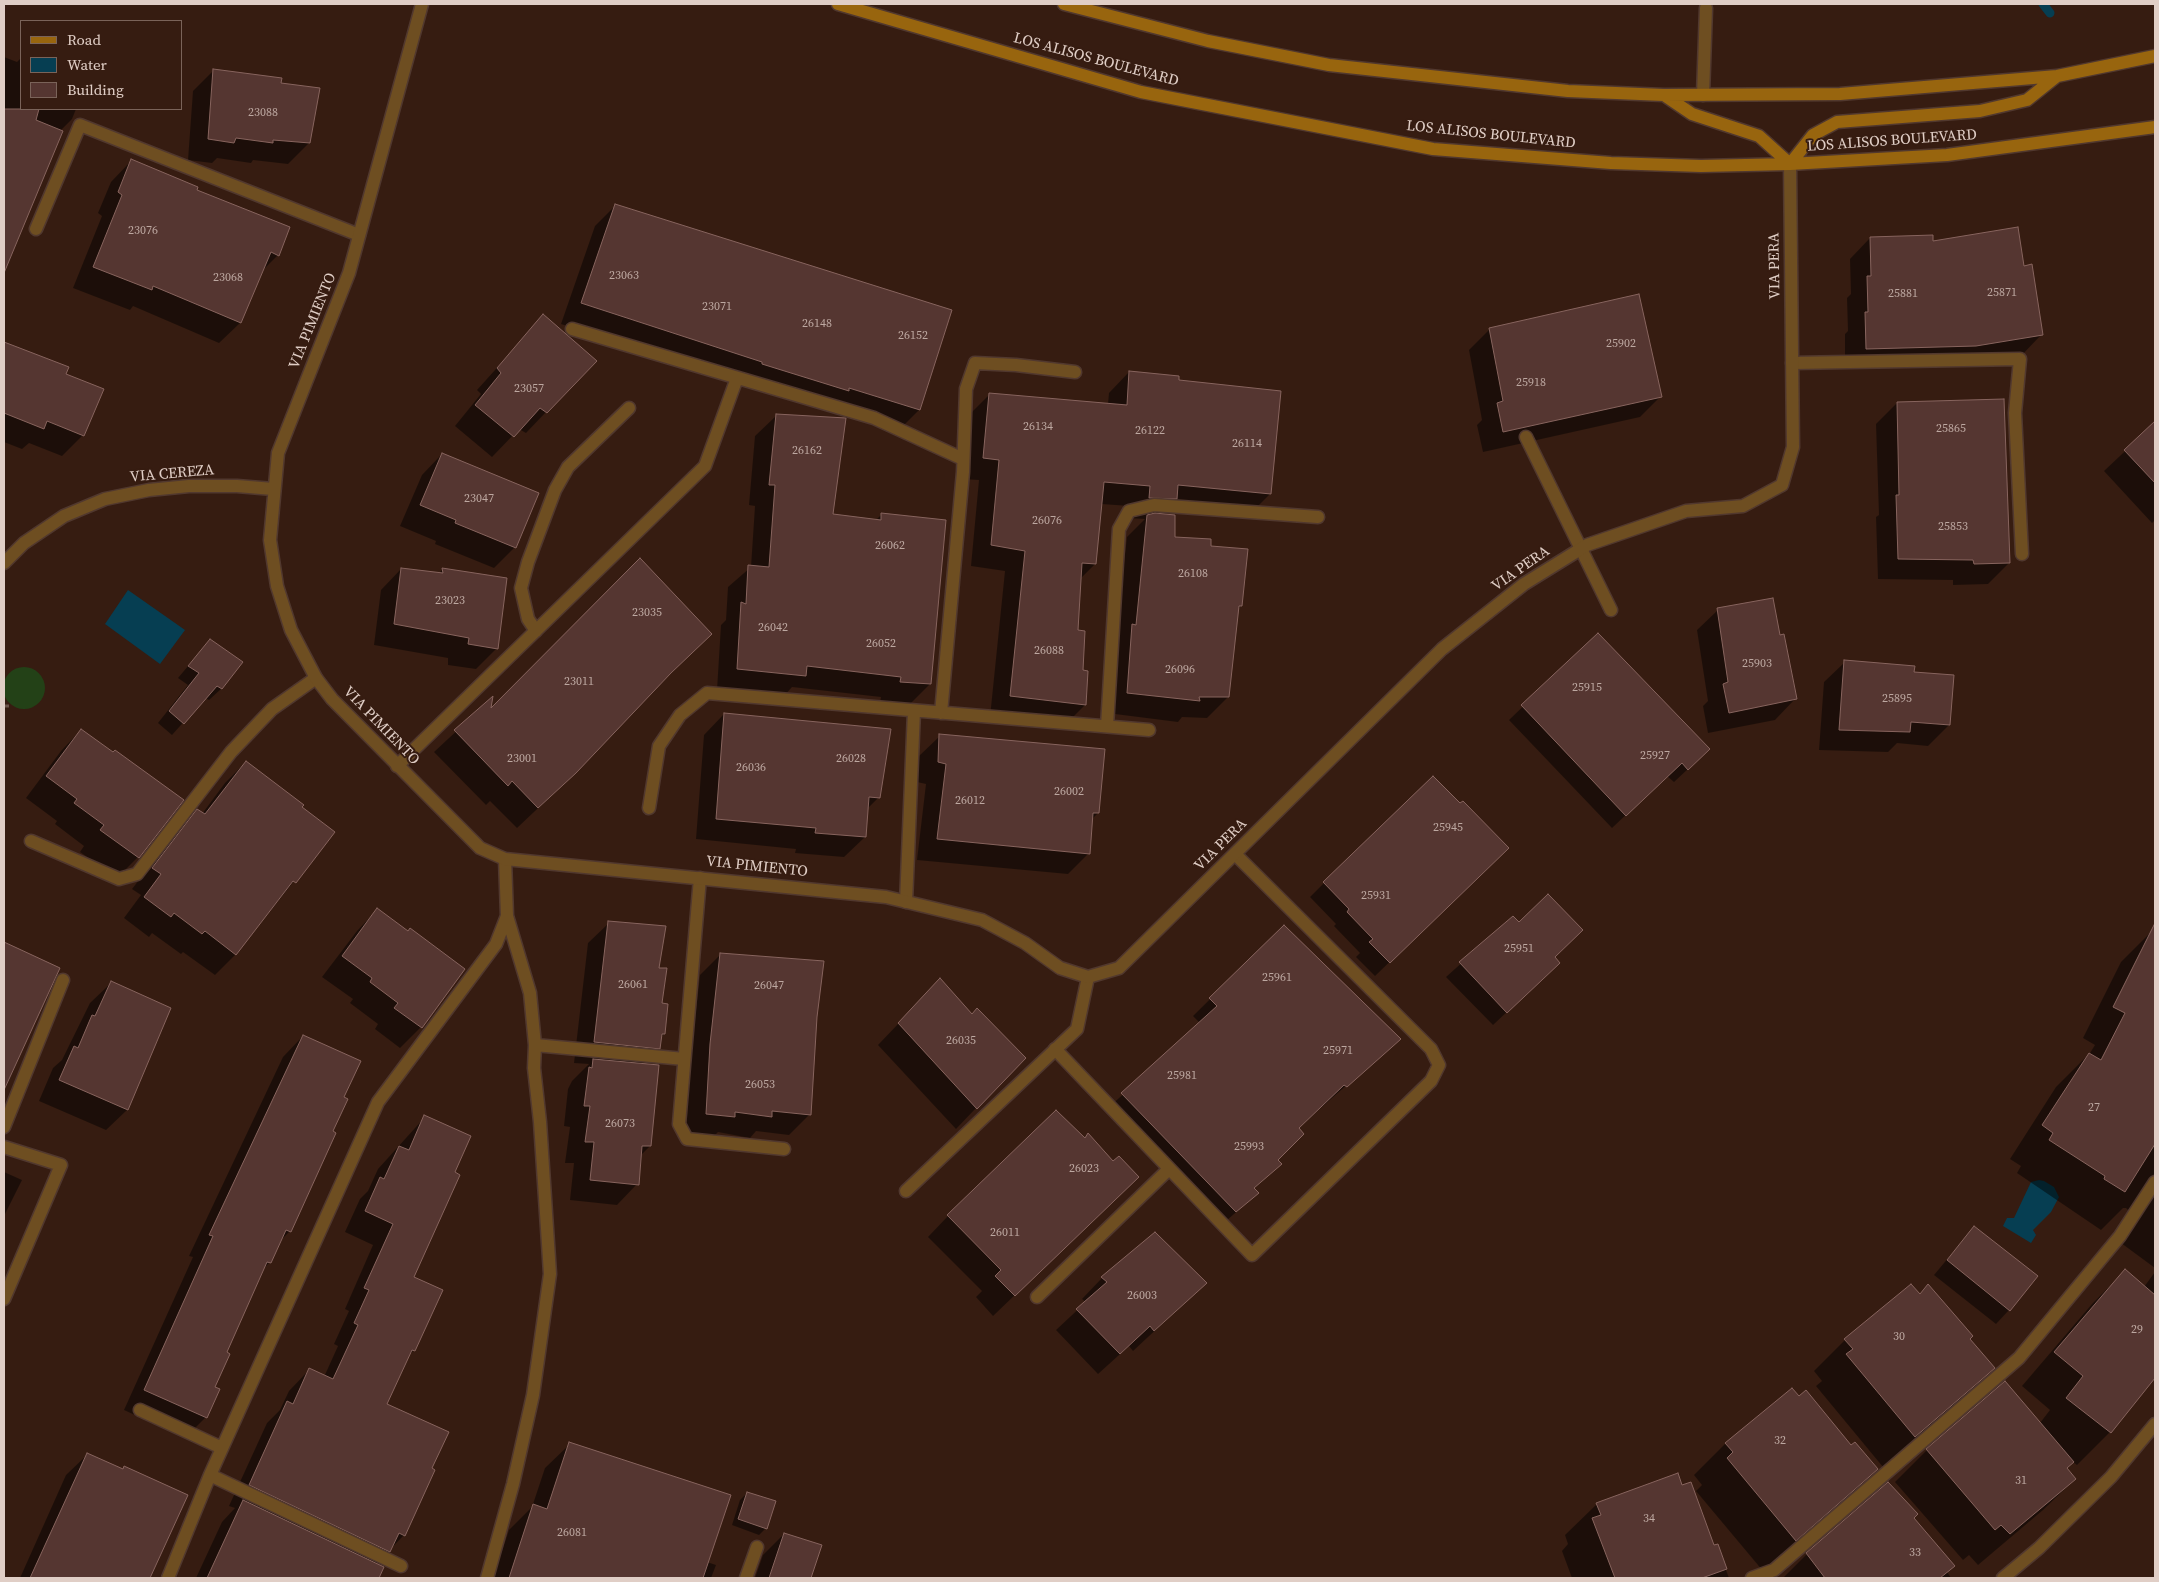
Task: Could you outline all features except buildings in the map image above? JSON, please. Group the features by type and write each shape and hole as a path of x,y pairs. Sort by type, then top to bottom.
{"main road":[{"name":"LOS ALISOS BOULEVARD","path":"838,4 1141,92 1316,128 1433,149 1611,162 1701,166 1790,164 1947,155 2110,135 2155,127"},
{"path":"1064,4 1208,41 1329,65 1490,84 1664,95 1840,94 2057,76 2155,56"},
{"path":"1664,95 1692,114 1759,136 1790,164 1813,135 1837,122 1980,111 2026,100 2057,76"}],"street":[{"name":"VIA PIMIENTO","path":"422,4 349,274 278,453 273,489 270,540 277,586 291,630 316,678 332,699 480,848 505,859 886,897 982,920 1025,943 1060,968 1088,977"},
{"path":"1703,95 1706,8"},
{"path":"36,229 80,125 359,235"},
{"name":"VIA PERA","path":"1088,977 1119,968 1442,649 1524,584 1581,549 1686,511 1744,506 1782,485 1793,447 1790,164"},
{"path":"572,329 874,418 963,459"},
{"path":"1792,363 2020,359 2015,413 2022,554"},
{"path":"941,713 963,459 966,389 976,363 1016,365 1075,372"},
{"path":"397,766 704,466 737,378"},
{"path":"536,631 528,619 521,588 528,562 555,490 568,468 629,408"},
{"path":"1526,437 1611,610"},
{"name":"VIA CEREZA","path":"4,563 24,543 64,516 105,499 149,490 190,486 237,486 273,489"},
{"path":"1107,726 1119,529 1129,511 1154,505 1318,517"},
{"path":"31,841 120,879 137,874 231,752 272,709 316,678"},
{"path":"649,808 659,746 680,715 707,694 1149,730"},
{"path":"906,902 914,711"},
{"path":"1055,1050 1252,1255 1431,1081 1439,1065 1431,1049 1235,854"},
{"path":"487,1578 514,1484 534,1395 550,1274 530,993 507,916 505,859"},
{"path":"700,878 679,1124 687,1139 784,1149"},
{"path":"168,1578 210,1475 378,1102 496,944 507,916"},
{"path":"906,1191 1077,1029 1088,977"},
{"path":"4,1127 63,980"},
{"path":"535,1045 684,1059"},
{"path":"4,1147 60,1165 4,1298"},
{"path":"1037,1298 1169,1169"},
{"path":"1752,1578 1774,1570 2019,1358 2120,1236 2155,1182"},
{"path":"140,1410 222,1448"},
{"path":"2003,1578 2039,1548 2111,1477 2155,1424"},
{"path":"210,1475 401,1566"},
{"path":"746,1578 757,1547"}],"path":[{"path":"4,706 9,706 10,704"}],"green space":[{"path":"28,667 36,670 42,676 45,688 42,700 36,706 20,709 12,706 6,700 3,684 6,676 12,670"}],"water":[{"path":"128,590 185,630 160,664 105,624"},
{"path":"2039,1180 2054,1187 2059,1197 2051,1212 2033,1230 2036,1235 2031,1243 2003,1226 2007,1218 2014,1218 2031,1182"}],"waterway":[{"path":"2043,4 2050,13"}]}
